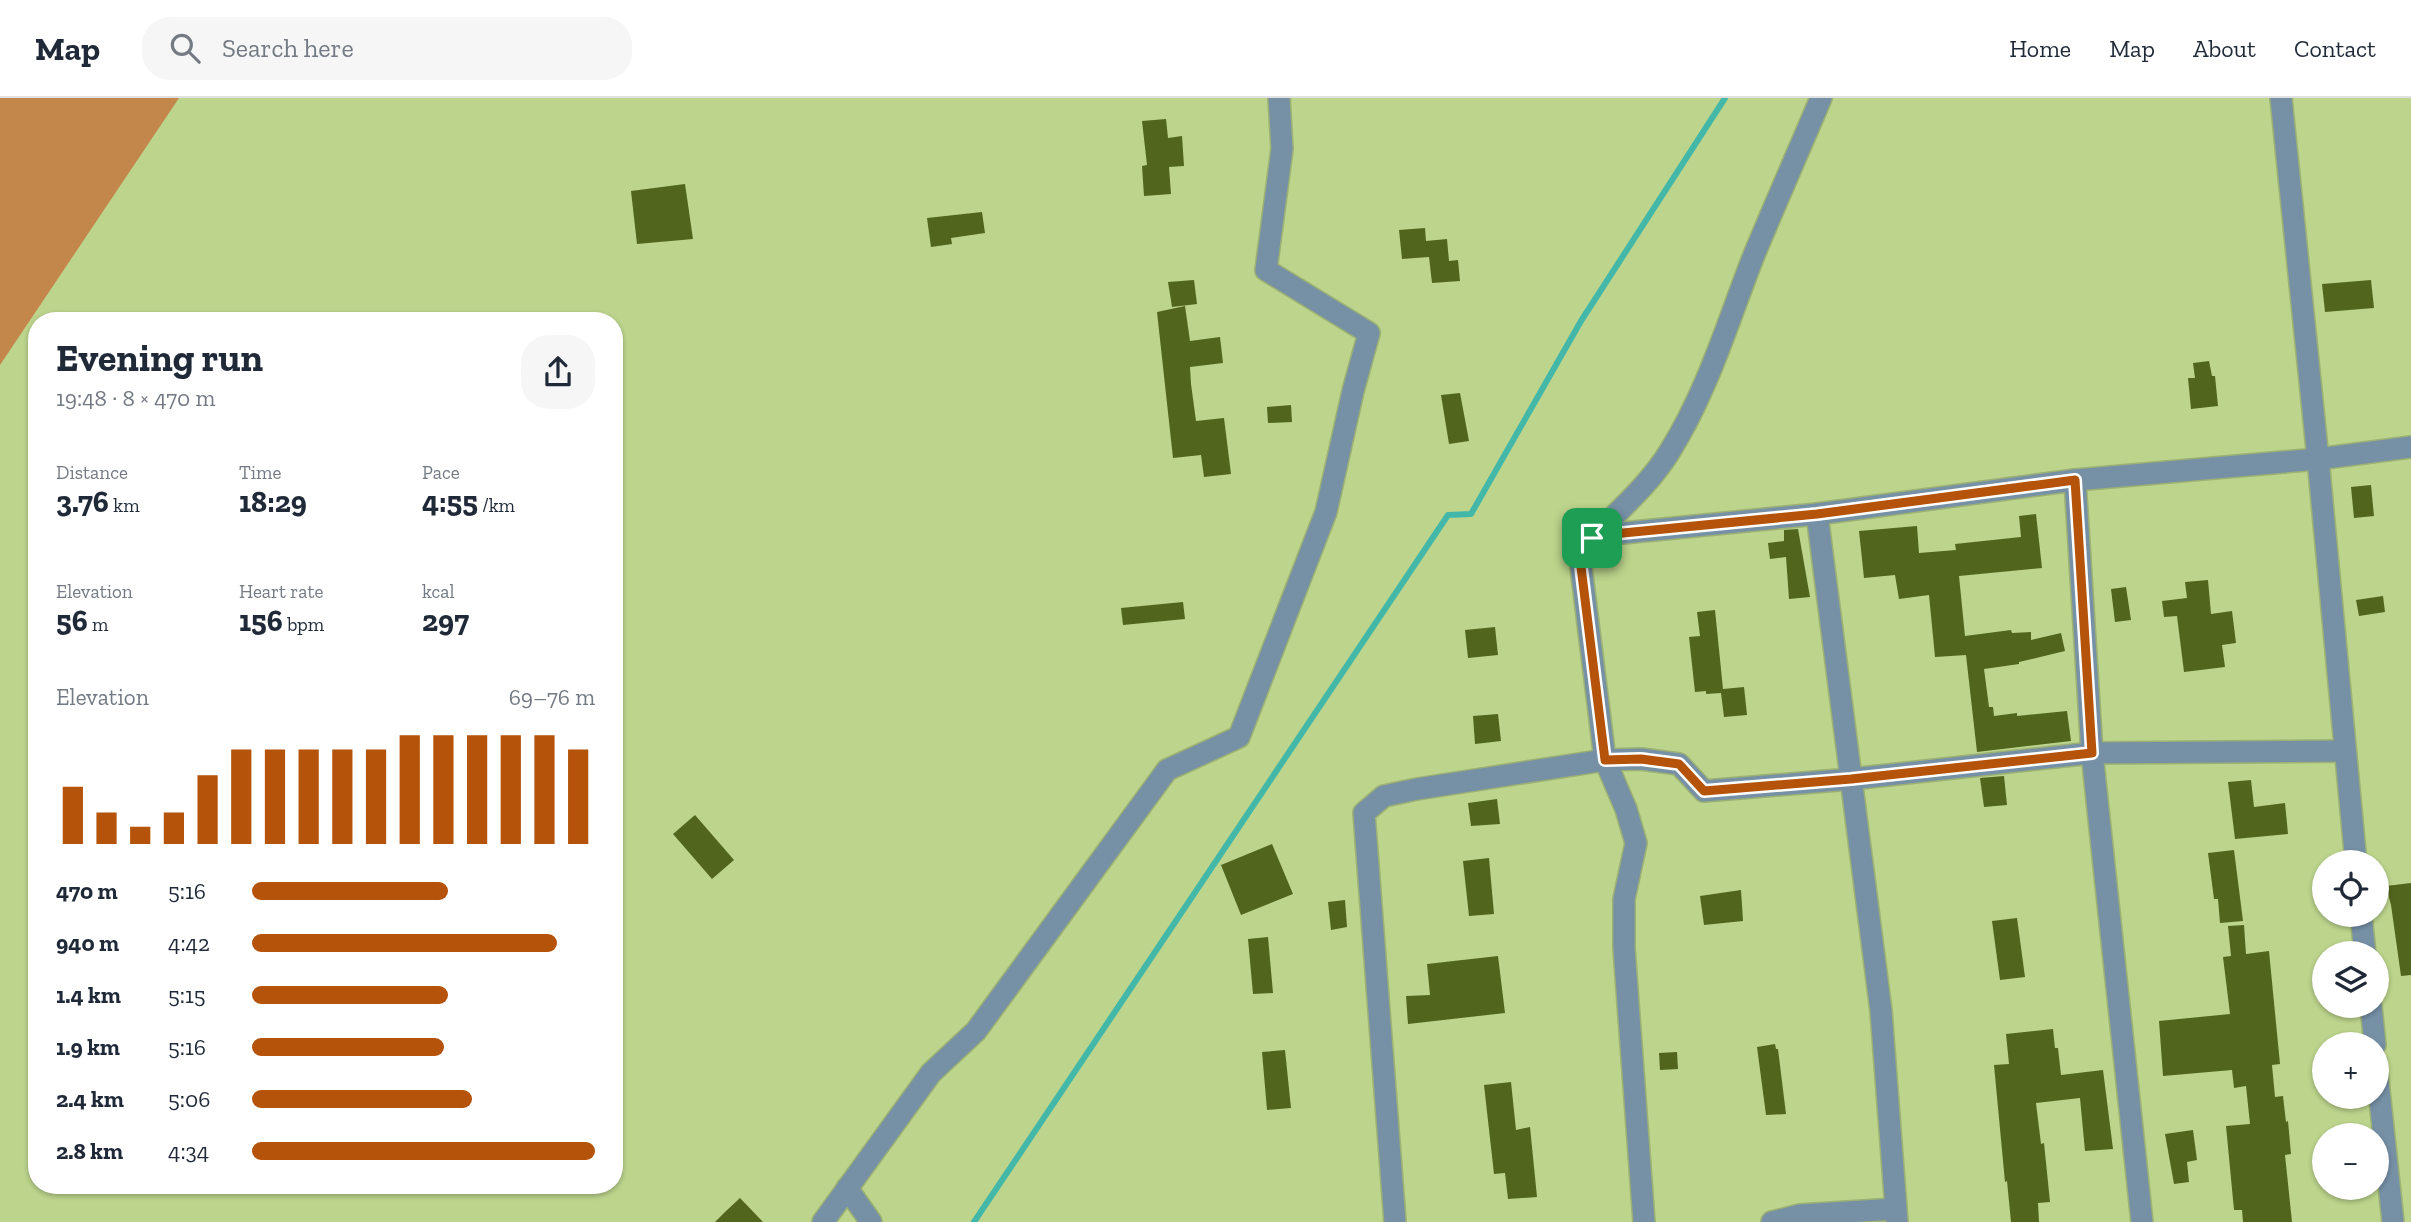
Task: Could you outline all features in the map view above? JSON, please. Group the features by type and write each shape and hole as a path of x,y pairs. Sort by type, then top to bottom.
{"street":[{"path":"823,1222 931,1073 976,1031 1167,770 1240,737 1326,512 1369,333 1266,270 1282,149 1279,98"},
{"path":"1644,1222 1624,948 1624,899 1636,843 1626,809 1605,760 1581,567 1592,538 1648,479 1676,440 1724,340 1754,257 1821,98"},
{"path":"2281,98 2355,850"},
{"path":"1592,538 1817,514 2075,480 2318,459 2411,447"},
{"path":"2075,480 2092,753 2142,1222"},
{"path":"1772,1222 1800,1215 1896,1215 1881,1011 1817,514"},
{"path":"1395,1222 1364,813 1384,796 1605,760 1641,759 1679,764 1704,791 1851,779 2092,753 2344,751"},
{"path":"2381,1109 2393,1222"},
{"path":"847,1188 872,1222"}],"shaded area":[{"path":"0,98 179,98 36,312 28,312 28,323 0,365"}],"building":[{"path":"1166,119 1168,138 1182,136 1184,166 1169,167 1171,194 1144,196 1142,166 1147,165 1142,121"},
{"path":"685,184 693,239 637,244 631,191"},
{"path":"982,212 985,233 951,238 952,244 931,247 927,218"},
{"path":"1425,228 1426,241 1447,239 1449,261 1458,260 1460,281 1432,283 1429,257 1402,259 1399,230"},
{"path":"1194,280 1197,304 1172,307 1168,282"},
{"path":"2371,280 2374,308 2325,312 2322,284"},
{"path":"1185,306 1190,341 1220,337 1223,363 1190,367 1191,384 1196,421 1224,418 1231,474 1204,477 1201,455 1173,458 1157,312"},
{"path":"2209,361 2212,376 2215,376 2218,406 2191,409 2188,378 2195,378 2193,363"},
{"path":"1460,393 1469,441 1449,444 1441,395"},
{"path":"1291,405 1292,422 1268,423 1267,407"},
{"path":"2371,485 2374,516 2354,518 2351,487"},
{"path":"2036,514 2042,568 1959,576 1965,636 2011,630 2012,633 2031,632 2031,640 2061,633 2065,651 2019,664 1984,669 1989,707 1993,707 1994,716 2067,711 2071,741 1977,752 1966,655 1935,657 1929,595 1899,599 1895,575 1864,578 1859,531 1917,526 1919,553 1956,550 1955,544 2021,537 2019,516"},
{"path":"1798,529 1810,597 1789,599 1786,557 1770,559 1768,543 1784,541 1784,530"},
{"path":"2208,580 2211,614 2232,611 2236,643 2222,645 2225,667 2184,672 2177,616 2164,617 2162,601 2187,598 2185,582"},
{"path":"2126,587 2131,620 2115,622 2111,589"},
{"path":"2383,596 2385,612 2359,616 2356,600"},
{"path":"1183,602 1185,619 1123,625 1121,608"},
{"path":"1715,610 1723,689 1744,687 1747,715 1724,717 1721,693 1695,692 1689,637 1700,636 1697,612"},
{"path":"1495,627 1498,655 1468,658 1465,630"},
{"path":"1498,714 1501,741 1475,744 1473,716"},
{"path":"2004,776 2007,805 1984,807 1980,778"},
{"path":"2251,780 2254,807 2285,803 2288,834 2235,839 2228,782"},
{"path":"1497,799 1500,824 1471,826 1468,803"},
{"path":"695,815 734,860 712,879 673,834"},
{"path":"1272,844 1293,894 1241,915 1221,865"},
{"path":"2234,850 2243,921 2220,923 2208,853"},
{"path":"1489,858 1494,914 1469,916 1463,861"},
{"path":"2411,883 2411,975 2401,976 2389,886"},
{"path":"1741,890 1743,921 1704,925 1700,896"},
{"path":"1345,900 1347,927 1331,930 1328,902"},
{"path":"2017,918 2025,977 2000,980 1992,921"},
{"path":"2244,925 2246,954 2269,951 2280,1064 2272,1065 2275,1097 2283,1096 2286,1122 2288,1121 2291,1154 2285,1155 2292,1222 2243,1222 2242,1210 2234,1210 2226,1126 2250,1124 2246,1086 2234,1088 2232,1070 2163,1076 2159,1021 2230,1014 2223,957 2231,956 2228,926"},
{"path":"1268,937 1273,993 1253,994 1248,939"},
{"path":"1498,956 1505,1013 1408,1024 1406,996 1430,995 1427,964"},
{"path":"2053,1029 2061,1075 2103,1070 2113,1149 2085,1151 2080,1098 2036,1103 2041,1144 2044,1143 2050,1202 2038,1203 2039,1222 2011,1222 1994,1065 2009,1064 2006,1034"},
{"path":"1775,1044 1778,1049 1786,1114 1766,1115 1757,1047"},
{"path":"1285,1050 1291,1108 1267,1110 1262,1052"},
{"path":"1677,1052 1678,1069 1660,1070 1659,1053"},
{"path":"1511,1082 1516,1130 1530,1127 1537,1197 1508,1199 1505,1173 1494,1174 1484,1085"},
{"path":"2193,1130 2197,1160 2187,1162 2189,1182 2174,1184 2165,1134"},
{"path":"740,1198 763,1222 715,1222 725,1212"}],"waterway":[{"path":"974,1222 1448,515 1471,514 1581,321 1725,98"}],"route":[{"path":"2075,480 2092,753 1851,779 1704,791 1679,764 1641,759 1605,760 1581,567 1592,538 1817,514 2075,480"}]}
